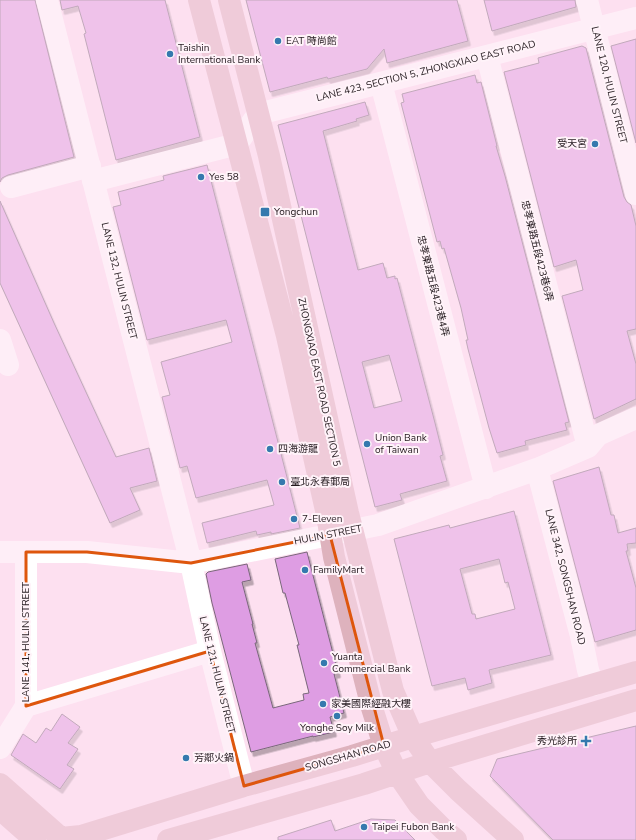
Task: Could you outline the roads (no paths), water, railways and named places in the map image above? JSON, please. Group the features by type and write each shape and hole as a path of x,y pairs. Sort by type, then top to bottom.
{"main road":[{"name":"ZHONGXIAO EAST ROAD SECTION 5","path":"199,0 287,336 327,515 330,535 372,708 384,746 397,773 419,805 456,840"},
{"name":"ZHONGXIAO EAST ROAD SECTION 5","path":"229,0 269,156 353,530 393,691 413,737 430,762 458,790 513,840"},
{"name":"SONGSHAN ROAD","path":"61,839 81,836 244,786 352,756 636,672"},
{"path":"168,840 356,786 430,762 636,700"},
{"path":"0,784 61,839"},
{"path":"0,809 35,840"}],"street":[{"name":"LANE 132, HULIN STREET","path":"47,0 191,563"},
{"name":"LANE 120, HULIN STREET","path":"587,0 636,194"},
{"name":"LANE 423, SECTION 5, ZHONGXIAO EAST ROAD","path":"258,114 636,18"},
{"name":"忠孝東路五段423巷6弄","path":"487,56 588,447"},
{"name":"忠孝東路五段423巷4弄","path":"381,83 486,488"},
{"path":"11,187 91,174 237,144 258,114"},
{"path":"0,340 8,365"},
{"name":"HULIN STREET","path":"0,552 87,552 191,563 378,525 537,469 588,447 598,435 636,418"},
{"name":"LANE 342, SONGSHAN ROAD","path":"537,469 593,685"},
{"name":"LANE 141, HULIN STREET","path":"0,748 26,706 26,552"},
{"name":"LANE 121, HULIN STREET","path":"191,563 210,651 244,786"},
{"path":"26,706 210,651"}],"place":[{"name":"EAT 時尚館","path":"278,41"},
{"name":"Taishin International Bank","path":"170,54"},
{"name":"受天宮","path":"595,144"},
{"name":"Yes 58","path":"201,177"},
{"name":"Yongchun","path":"265,212"},
{"name":"Union Bank of Taiwan","path":"367,444"},
{"name":"四海游龍","path":"270,449"},
{"name":"臺北永春郵局","path":"282,482"},
{"name":"7-Eleven","path":"294,519"},
{"name":"FamilyMart","path":"305,570"},
{"name":"Yuanta Commercial Bank","path":"324,663"},
{"name":"家美國際經融大樓","path":"323,704"},
{"name":"Yonghe Soy Milk","path":"337,716"},
{"name":"秀光診所","path":"586,741"},
{"name":"芳鄰火鍋","path":"186,758"},
{"name":"Taipei Fubon Bank","path":"364,827"}]}
